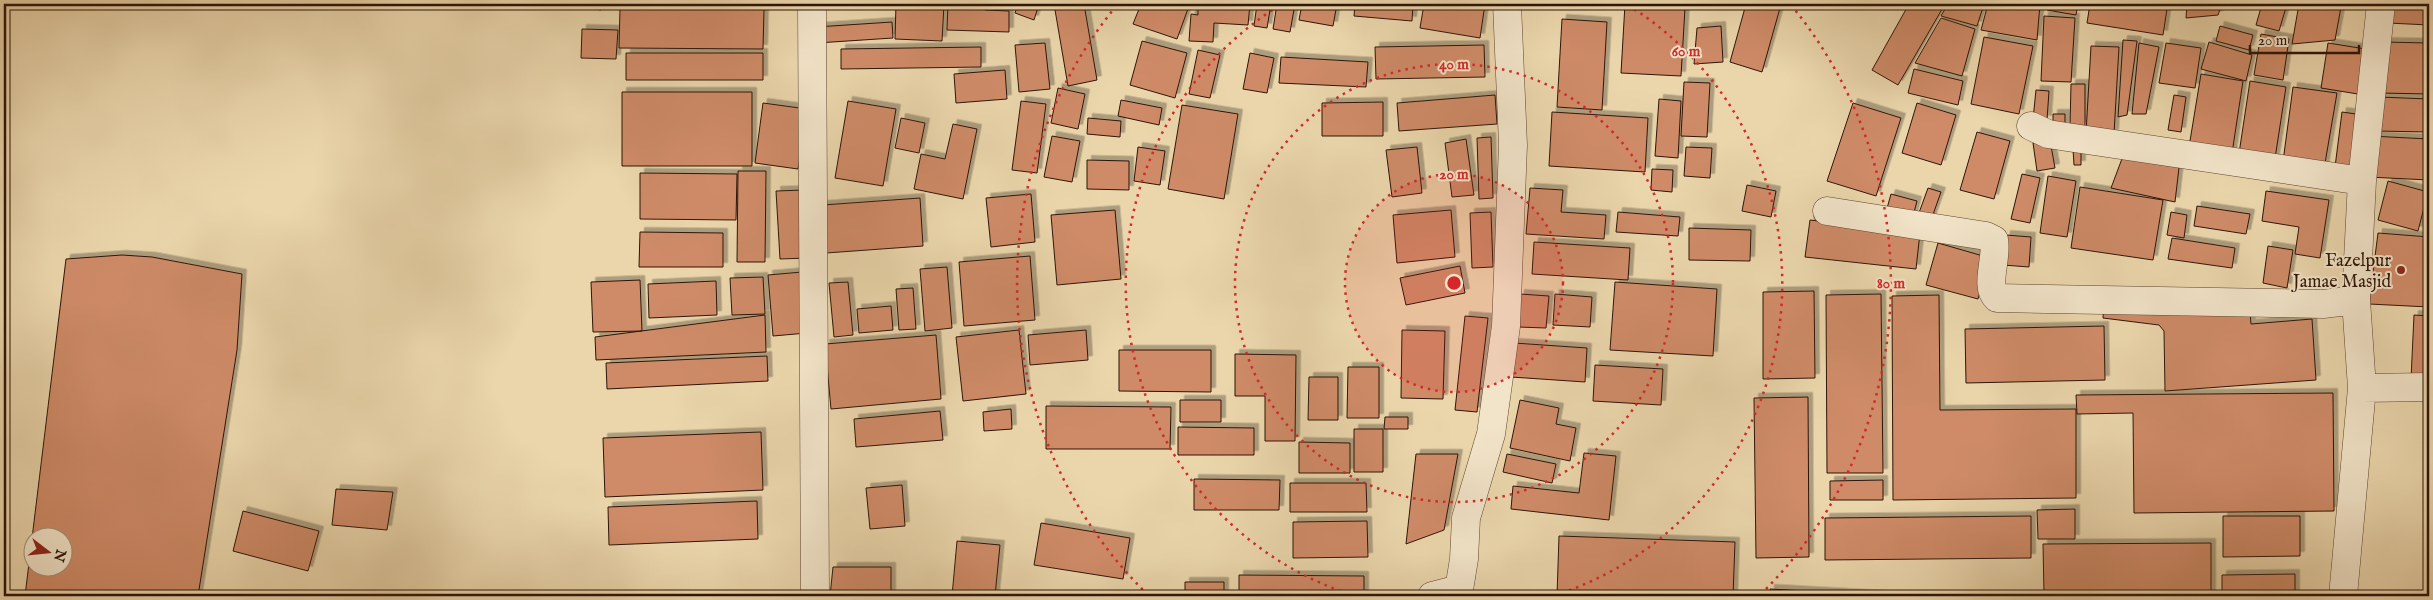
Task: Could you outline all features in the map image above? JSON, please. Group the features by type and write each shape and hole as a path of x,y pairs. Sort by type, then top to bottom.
{"street":[{"path":"812,4 814,596"},
{"path":"1432,596 1458,593 1464,559 1466,518 1491,434 1506,326 1513,145 1507,4"},
{"path":"2342,596 2362,388 2356,300 2362,181 2381,4"},
{"path":"2031,126 2048,134 2067,138 2362,181"},
{"path":"1827,211 1986,236 1994,240 1996,248 1991,288 1997,298 2323,304 2356,300"},
{"path":"2362,388 2429,387"}],"building":[{"path":"575,4 602,4 601,10 575,6"},
{"path":"620,4 752,4 620,5"},
{"path":"826,4 877,4 877,7 826,9"},
{"path":"896,4 944,4 942,41 895,39"},
{"path":"948,4 985,4 985,10 1009,11 1009,32 947,30"},
{"path":"1018,4 1039,4 1034,20 1015,13"},
{"path":"1054,4 1084,4 1097,80 1068,86"},
{"path":"1141,4 1182,4 1189,6 1177,39 1133,24"},
{"path":"1198,4 1250,4 1248,25 1214,23 1213,42 1189,41 1191,14 1198,15"},
{"path":"1257,4 1271,4 1267,28 1254,26"},
{"path":"1277,4 1295,4 1290,32 1273,29"},
{"path":"1302,4 1337,4 1333,26 1299,20"},
{"path":"1355,4 1413,4 1412,21 1354,16"},
{"path":"1424,4 1485,4 1480,38 1420,28"},
{"path":"1625,4 1685,8 1681,76 1621,73"},
{"path":"1746,4 1765,4 1780,8 1762,72 1730,62"},
{"path":"1909,4 1945,4 1898,85 1872,70"},
{"path":"1948,4 1984,4 1977,26 1941,16"},
{"path":"1988,4 2040,4 2037,40 1981,30"},
{"path":"2048,4 2078,4 2076,15 2047,10"},
{"path":"2090,4 2134,4 2167,9 2163,35 2087,23"},
{"path":"2187,4 2222,4 2218,15 2186,18"},
{"path":"2262,4 2287,4 2279,31 2256,25"},
{"path":"2299,4 2341,7 2335,40 2292,44"},
{"path":"2389,4 2429,4 2429,25 2388,23"},
{"path":"620,8 764,9 763,49 619,48"},
{"path":"2044,16 2075,18 2071,82 2041,81"},
{"path":"1941,18 1975,29 1962,76 1915,63"},
{"path":"1562,19 1607,22 1602,110 1557,107"},
{"path":"892,22 893,38 817,43 816,27"},
{"path":"1721,26 1723,62 1694,64 1697,28"},
{"path":"2220,26 2253,35 2249,50 2216,41"},
{"path":"582,29 618,30 616,59 581,58"},
{"path":"2261,34 2289,39 2283,80 2254,75"},
{"path":"1984,37 2033,46 2019,114 1971,104"},
{"path":"2123,40 2137,41 2127,115 2118,117"},
{"path":"1142,41 1187,53 1175,98 1130,85"},
{"path":"2209,42 2252,55 2246,81 2201,69"},
{"path":"2381,42 2429,43 2429,94 2380,93"},
{"path":"1045,43 1050,89 1019,92 1015,45"},
{"path":"2139,43 2159,47 2146,114 2132,114"},
{"path":"2166,43 2201,48 2195,88 2159,83"},
{"path":"2328,43 2372,50 2364,95 2321,88"},
{"path":"1484,45 1485,77 1376,79 1375,47"},
{"path":"2091,46 2119,47 2114,134 2086,133"},
{"path":"981,47 981,67 841,69 841,49"},
{"path":"1198,50 1220,55 1210,98 1189,94"},
{"path":"626,53 763,53 763,80 626,80"},
{"path":"1250,53 1274,58 1267,93 1243,89"},
{"path":"1281,57 1368,62 1366,87 1279,83"},
{"path":"1914,69 1963,81 1958,105 1908,93"},
{"path":"1005,70 1007,99 956,103 954,74"},
{"path":"2201,74 2243,81 2231,160 2188,153"},
{"path":"2250,81 2286,87 2274,165 2238,160"},
{"path":"1684,82 1710,83 1707,137 1681,136"},
{"path":"2071,84 2085,84 2085,126 2070,126"},
{"path":"2293,87 2337,93 2323,175 2282,169"},
{"path":"1058,88 1085,94 1078,129 1051,123"},
{"path":"2036,90 2049,91 2047,120 2033,119"},
{"path":"622,92 752,92 752,166 622,166"},
{"path":"1495,95 1497,124 1399,131 1397,103"},
{"path":"2174,95 2186,97 2181,132 2168,130"},
{"path":"2379,97 2429,99 2429,132 2377,131"},
{"path":"1659,99 1681,101 1678,158 1655,156"},
{"path":"1121,100 1162,108 1159,125 1118,116"},
{"path":"848,101 896,109 883,186 835,178"},
{"path":"1021,101 1046,104 1037,173 1012,170"},
{"path":"1383,102 1383,136 1322,136 1322,103"},
{"path":"763,103 807,109 798,169 755,163"},
{"path":"1853,103 1901,118 1876,196 1827,181"},
{"path":"1917,103 1956,115 1941,165 1902,153"},
{"path":"1182,105 1238,114 1224,199 1168,189"},
{"path":"1552,112 1648,118 1645,172 1549,166"},
{"path":"2342,112 2363,115 2357,170 2335,167"},
{"path":"2053,114 2065,114 2065,126 2053,127"},
{"path":"901,118 925,123 919,153 895,148"},
{"path":"1088,118 1121,121 1120,137 1087,134"},
{"path":"953,124 977,129 963,199 914,189 921,154 945,159"},
{"path":"1977,132 2010,141 1994,199 1960,190"},
{"path":"1052,136 1080,141 1072,182 1044,177"},
{"path":"2370,136 2429,139 2429,180 2368,177"},
{"path":"1491,137 1493,198 1479,199 1477,138"},
{"path":"1466,139 1474,195 1452,197 1445,143"},
{"path":"2050,140 2055,168 2037,171 2033,143"},
{"path":"1138,147 1165,151 1160,185 1134,181"},
{"path":"1417,147 1422,193 1392,197 1386,150"},
{"path":"1686,147 1712,148 1710,178 1684,176"},
{"path":"2126,148 2180,159 2175,202 2111,188"},
{"path":"2073,149 2081,149 2081,165 2074,165"},
{"path":"1087,160 1129,161 1129,190 1087,189"},
{"path":"1652,169 1673,170 1672,192 1651,190"},
{"path":"738,171 766,171 765,262 737,262"},
{"path":"640,173 737,174 736,220 640,219"},
{"path":"2022,174 2040,178 2030,223 2011,219"},
{"path":"2048,176 2076,181 2067,237 2040,233"},
{"path":"2388,181 2428,192 2418,231 2378,220"},
{"path":"1747,185 1776,191 1771,217 1742,211"},
{"path":"2080,187 2163,200 2153,260 2071,248"},
{"path":"1530,188 1563,190 1561,212 1606,215 1604,239 1526,234"},
{"path":"1928,188 1941,192 1929,226 1916,221"},
{"path":"804,190 808,258 780,259 776,191"},
{"path":"2266,191 2329,200 2320,258 2295,254 2299,227 2262,221"},
{"path":"1031,194 1035,242 991,247 986,198"},
{"path":"1891,194 1917,201 1912,220 1886,212"},
{"path":"920,198 923,246 826,253 823,205"},
{"path":"2197,206 2250,214 2246,234 2194,226"},
{"path":"1115,210 1121,279 1057,285 1051,215"},
{"path":"1451,210 1455,257 1397,263 1393,215"},
{"path":"1491,212 1493,267 1472,268 1470,213"},
{"path":"1618,212 1680,217 1678,236 1616,232"},
{"path":"2171,212 2187,215 2184,238 2167,235"},
{"path":"1810,220 1920,233 1916,269 1805,257"},
{"path":"1689,228 1751,230 1750,261 1689,260"},
{"path":"640,232 723,233 723,267 639,267"},
{"name":"Fazelpur Jamae Masjid","path":"2378,233 2429,237 2429,307 2369,304"},
{"path":"2006,235 2031,237 2029,267 2003,265"},
{"path":"2172,238 2235,248 2232,268 2168,259"},
{"path":"1534,242 1630,248 1628,280 1532,274"},
{"path":"1938,243 1990,258 1978,299 1926,285"},
{"path":"2268,246 2293,250 2287,288 2263,283"},
{"path":"122,255 152,257 242,274 237,350 198,596 25,596 27,578 72,578 72,528 33,528 66,259"},
{"path":"1030,256 1035,320 964,326 959,262"},
{"path":"1460,266 1465,293 1406,305 1400,278"},
{"path":"947,267 952,328 925,331 920,269"},
{"path":"802,272 807,333 773,336 768,275"},
{"path":"763,277 765,314 732,315 730,278"},
{"path":"640,280 642,331 593,332 591,282"},
{"path":"716,281 717,315 649,318 648,284"},
{"path":"848,282 853,335 834,337 829,283"},
{"path":"1615,282 1717,289 1713,356 1610,350"},
{"path":"913,288 916,329 899,330 896,289"},
{"path":"1814,291 1815,378 1763,379 1763,292"},
{"path":"1520,294 1549,296 1546,328 1518,327"},
{"path":"1555,294 1592,297 1590,327 1553,325"},
{"path":"1881,294 1883,473 1827,473 1826,295"},
{"path":"1939,295 1940,410 2076,409 2076,498 1893,500 1892,296"},
{"path":"2104,304 2250,313 2251,324 2312,319 2316,380 2165,391 2164,331 2159,325 2103,318"},
{"path":"891,306 893,330 859,333 857,309"},
{"path":"765,315 766,352 596,360 595,337"},
{"path":"2414,315 2429,316 2429,380 2411,379"},
{"path":"1465,316 1488,318 1477,412 1455,410"},
{"path":"2104,326 2105,380 1966,383 1965,329"},
{"path":"1019,330 1026,394 963,401 956,337"},
{"path":"1086,330 1088,360 1030,365 1028,335"},
{"path":"1402,330 1445,331 1443,399 1401,398"},
{"path":"936,335 941,399 831,409 825,344"},
{"path":"1514,343 1587,348 1585,382 1511,377"},
{"path":"1119,350 1211,350 1211,392 1119,391"},
{"path":"1235,354 1296,355 1295,441 1265,441 1265,396 1235,396"},
{"path":"767,356 768,381 607,389 606,363"},
{"path":"1595,365 1663,369 1661,405 1593,401"},
{"path":"1348,367 1379,367 1379,418 1347,418"},
{"path":"1309,377 1338,377 1338,420 1308,420"},
{"path":"2333,393 2334,511 2134,513 2133,413 2077,414 2076,395"},
{"path":"1808,397 1809,557 1756,558 1754,398"},
{"path":"1180,400 1221,400 1221,422 1180,422"},
{"path":"1520,400 1559,408 1556,424 1576,428 1570,461 1510,448"},
{"path":"1046,406 1171,407 1170,449 1046,449"},
{"path":"1011,409 1012,429 984,431 983,412"},
{"path":"940,411 943,440 856,447 854,419"},
{"path":"1385,417 1408,417 1408,429 1384,429"},
{"path":"1178,427 1254,428 1254,455 1178,455"},
{"path":"1354,429 1383,429 1383,472 1354,472"},
{"path":"761,432 763,490 605,497 603,438"},
{"path":"1299,442 1350,443 1350,473 1299,473"},
{"path":"1584,453 1616,456 1609,520 1511,509 1513,486 1579,493"},
{"path":"1416,454 1458,454 1444,530 1406,544"},
{"path":"1507,454 1556,464 1552,483 1503,472"},
{"path":"1194,479 1280,480 1279,510 1194,510"},
{"path":"1883,480 1883,500 1830,500 1830,481"},
{"path":"1290,483 1366,483 1367,512 1290,512"},
{"path":"902,485 905,526 870,529 866,488"},
{"path":"336,489 393,492 387,530 332,525"},
{"path":"757,501 758,539 609,545 608,507"},
{"path":"2075,509 2075,539 2038,539 2037,510"},
{"path":"243,511 319,531 308,571 233,551"},
{"path":"2031,516 2031,558 1825,560 1825,518"},
{"path":"2223,516 2300,516 2300,556 2223,557"},
{"path":"1367,521 1368,557 1293,558 1293,522"},
{"path":"1041,523 1130,538 1123,579 1034,565"},
{"path":"1559,536 1735,542 1733,596 1557,596"},
{"path":"957,541 1000,545 995,596 952,596"},
{"path":"2211,543 2211,596 2044,596 2043,544"},
{"path":"833,567 891,567 891,596 830,596"},
{"path":"2295,574 2295,596 2222,596 2222,575"},
{"path":"1239,575 1364,576 1364,596 1239,596"},
{"path":"1185,582 1224,582 1224,596 1185,596"},
{"path":"1770,589 1895,596 1770,596"}],"place":[{"name":"Fazelpur Jamae Masjid","path":"2401,270"}]}
